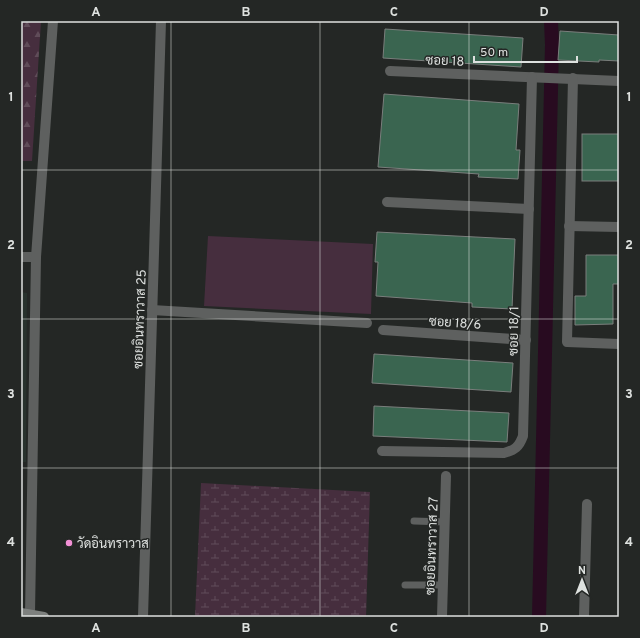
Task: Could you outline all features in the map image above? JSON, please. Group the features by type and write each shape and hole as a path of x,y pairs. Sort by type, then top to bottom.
{"street":[{"path":"44,617 25,614 36,257 53,21"},
{"name":"ซอยอินทราวาส 25","path":"143,617 161,21"},
{"name":"ซอย 18","path":"390,71 619,81"},
{"name":"ซอย 18/1","path":"382,451 504,453 514,451 520,444 523,436 529,209 537,77"},
{"path":"569,78 567,342 619,344"},
{"path":"387,202 529,209"},
{"path":"569,226 619,227"},
{"path":"21,257 36,257"},
{"path":"152,310 367,323"},
{"name":"ซอย 18/6","path":"383,330 526,340"},
{"name":"ซอยอินทราวาส 27","path":"442,617 446,476"},
{"path":"584,617 587,504"}],"lane":[{"path":"414,521 445,522"},
{"path":"405,585 443,585"}],"shaded area":[{"path":"21,292 27,293 26,462 21,462"}],"green space":[{"path":"21,21 41,21 32,161 21,161"},
{"path":"208,236 373,244 371,314 204,306"},
{"path":"201,483 370,492 366,617 195,617"}],"building":[{"path":"385,29 523,38 521,67 383,58"},
{"path":"560,31 619,35 619,61 599,60 599,62 558,60"},
{"path":"384,94 519,104 516,150 520,150 518,179 478,177 479,174 378,167"},
{"path":"582,134 619,134 619,181 582,181"},
{"path":"377,232 515,239 512,309 472,307 472,303 376,296 378,262 375,262"},
{"path":"586,255 619,255 619,284 613,284 613,324 575,325 575,296 586,296"},
{"path":"374,354 513,363 511,392 372,383"},
{"path":"374,406 509,413 507,442 373,436"}],"waterway":[{"path":"539,617 552,45 551,21"}],"place":[{"name":"วัดอินทราวาส","path":"69,543"}]}
